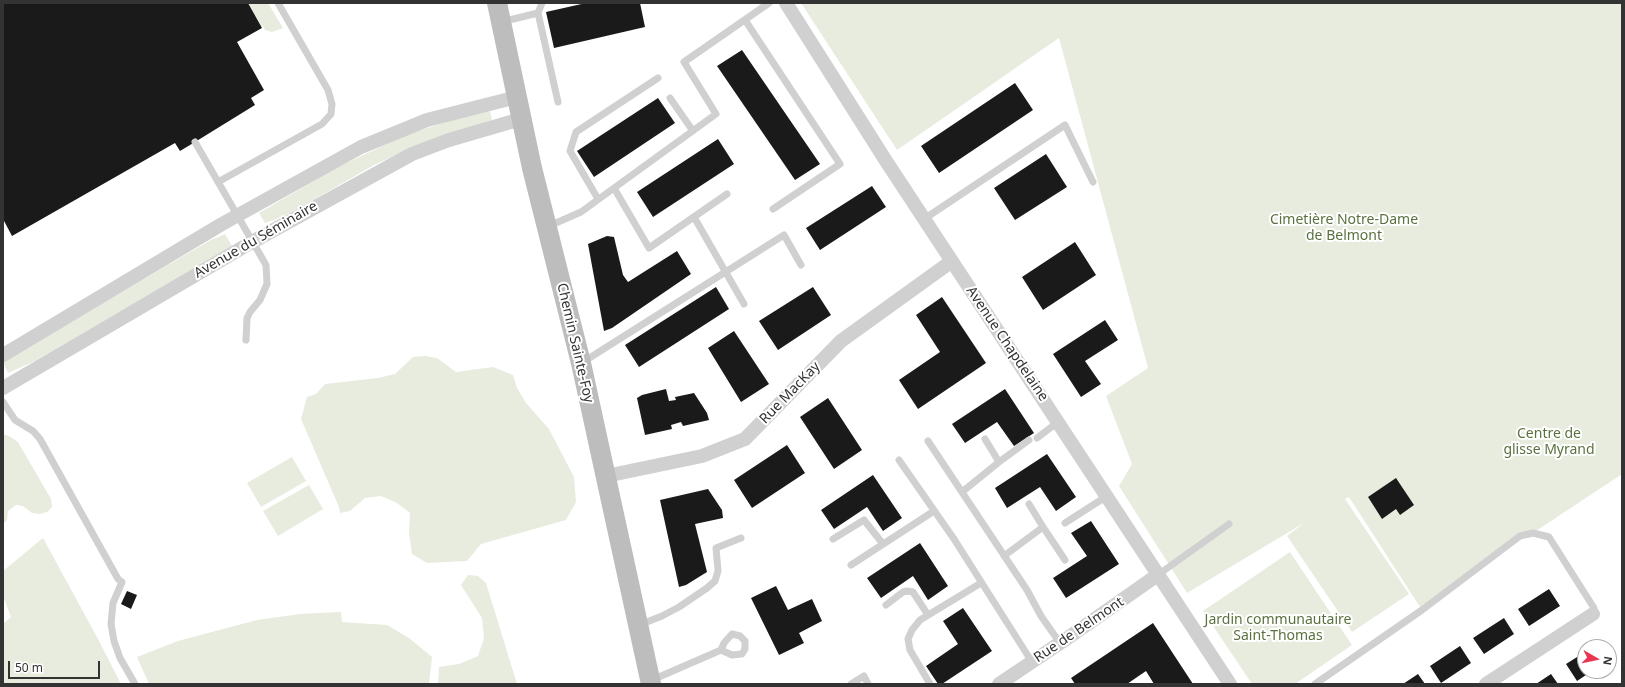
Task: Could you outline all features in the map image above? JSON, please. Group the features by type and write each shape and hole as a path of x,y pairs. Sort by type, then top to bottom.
{"main road":[{"name":"Chemin Sainte-Foy","path":"497,3 532,168 581,363 639,625 650,683"}],"street":[{"name":"Avenue Chapdelaine","path":"786,3 924,219 1230,684"},
{"path":"3,355 237,216 360,147 427,120 518,97"},
{"name":"Avenue du Séminaire","path":"3,386 252,242 412,154 449,140 521,119"},
{"name":"Rue MacKay","path":"606,476 702,456 745,439 841,341 952,261"},
{"name":"Rue de Belmont","path":"999,684 1159,574"},
{"path":"1486,684 1593,614"}],"lane":[{"path":"218,182 322,124 331,114 332,104 328,90 278,3"},
{"path":"542,3 538,13 558,102"},
{"path":"547,227 581,212 716,114 684,62 769,3"},
{"path":"501,22 538,13"},
{"path":"745,20 840,164 773,208"},
{"path":"598,200 570,151 576,132 658,78"},
{"path":"670,98 693,131"},
{"path":"924,219 1065,125 1093,182"},
{"path":"195,142 266,265 267,284 260,300 247,318 246,340"},
{"path":"614,188 649,248 728,194"},
{"path":"694,217 744,304"},
{"path":"581,363 784,235 801,265"},
{"path":"3,402 15,420 33,431 40,439 114,572 122,582 113,603 111,624 114,641 120,658 134,684"},
{"path":"962,492 999,462 1058,422"},
{"path":"985,439 999,462"},
{"path":"928,441 1027,590 1041,616 1060,643"},
{"path":"899,460 954,539 1032,662"},
{"path":"1066,523 1107,496"},
{"path":"1029,504 1065,560"},
{"path":"851,565 934,511"},
{"path":"833,539 864,520 883,544"},
{"path":"1159,574 1229,524"},
{"path":"1004,556 1043,526"},
{"path":"1315,684 1422,610 1520,536 1533,533 1549,538 1594,608 1593,614"},
{"path":"639,625 662,616 679,607 707,588 715,581 718,571 716,548 741,538"},
{"path":"930,684 910,650 908,639 912,630 920,620 981,583"},
{"path":"886,605 903,592 914,592 928,615"},
{"path":"650,683 721,650"},
{"path":"851,684 864,676 868,684"}],"green space":[{"path":"248,3 268,3 283,28 272,32 265,30 263,26 261,26"},
{"name":"Cimetière Notre-Dame de Belmont","path":"801,3 1622,3 1622,474 1533,533 1520,536 1422,610 1349,497 1345,499 1409,594 1352,632 1287,536 1304,523 1187,593 1119,486 1132,464 1106,396 1148,368 1059,38 897,150"},
{"path":"490,111 492,120 407,150 374,165 279,218 265,223 259,213 338,167 406,135 452,120"},
{"path":"225,234 232,246 35,361 8,373 3,362 211,240"},
{"path":"425,356 437,358 456,372 493,367 513,375 517,388 526,403 549,429 574,477 576,502 566,520 481,544 467,561 427,563 412,554 409,533 410,513 397,503 381,496 365,498 350,511 340,513 339,507 301,419 307,397 316,394 325,384 378,378 395,374 413,357"},
{"path":"3,434 18,442 51,499 52,507 47,512 40,514 32,513 23,506 16,505 8,511 7,520 3,524"},
{"path":"292,457 306,481 261,507 247,483"},
{"path":"309,485 323,509 278,536 263,511"},
{"path":"43,538 121,684 3,684 3,624 11,617 3,596 3,571"},
{"name":"Jardin communautaire Saint-Thomas","path":"1290,552 1352,645 1295,684 1252,684 1203,611"},
{"path":"468,575 478,576 486,583 517,684 438,684 439,667 459,664 478,656 484,638 482,618 461,585"},
{"path":"341,612 342,622 387,625 409,638 432,657 429,684 149,684 137,657 178,641 257,620 300,614"}],"building":[{"path":"3,3 248,3 262,28 237,42 264,90 251,98 255,105 180,151 175,143 12,236 3,219"},
{"path":"586,3 640,3 645,27 554,48 546,12"},
{"path":"742,50 820,164 795,180 717,66"},
{"path":"1015,83 1033,110 939,173 921,146"},
{"path":"658,98 675,123 594,177 577,151"},
{"path":"718,139 734,164 653,217 637,192"},
{"path":"1046,154 1067,187 1015,220 994,188"},
{"path":"872,186 886,207 820,250 806,228"},
{"path":"607,236 614,237 623,275 628,282 677,251 691,274 612,328 604,331 588,244"},
{"path":"1075,242 1096,275 1043,310 1022,277"},
{"path":"716,287 729,309 639,367 625,345"},
{"path":"813,287 831,315 778,350 759,321"},
{"path":"942,297 986,363 918,409 899,380 940,352 916,315"},
{"path":"1105,320 1118,340 1085,361 1101,384 1081,397 1053,354"},
{"path":"734,331 769,384 741,402 708,348"},
{"path":"666,389 669,401 676,400 675,397 694,393 707,413 709,420 683,426 681,422 671,425 672,429 645,435 637,398 642,395"},
{"path":"1005,389 1034,433 1014,446 997,422 965,443 952,424"},
{"path":"828,398 862,450 834,469 800,417"},
{"path":"787,445 805,473 752,508 734,480"},
{"path":"1047,454 1076,497 1056,511 1040,487 1007,508 995,488"},
{"path":"873,475 902,518 883,531 867,507 834,529 821,510"},
{"path":"1396,478 1414,505 1400,515 1396,509 1382,519 1368,497"},
{"path":"708,489 722,510 723,518 695,524 707,572 686,585 679,587 660,500"},
{"path":"1091,521 1119,564 1066,598 1053,578 1087,556 1071,533"},
{"path":"920,543 948,586 928,600 913,576 881,598 867,578"},
{"path":"776,586 788,610 812,599 822,621 799,633 804,643 779,655 751,598"},
{"path":"1549,589 1560,606 1529,626 1518,609"},
{"path":"127,591 137,595 131,609 121,604"},
{"path":"963,608 992,651 942,684 938,684 926,666 958,644 943,621"},
{"path":"1504,618 1514,634 1484,654 1473,638"},
{"path":"1153,623 1193,684 1154,684 1146,671 1127,684 1075,684 1071,678"},
{"path":"1460,646 1471,663 1441,683 1430,666"},
{"path":"1577,657 1577,679 1580,679 1577,681 1566,664"},
{"path":"1418,674 1425,684 1403,684"},
{"path":"1551,674 1558,684 1536,684"}],"park label":[{"name":"Centre de glisse Myrand","path":"1549,442"}]}
